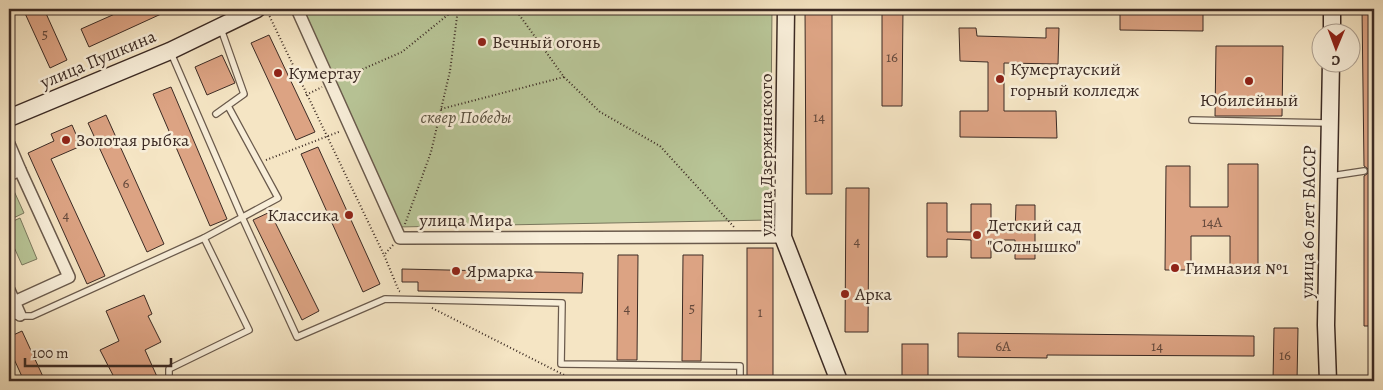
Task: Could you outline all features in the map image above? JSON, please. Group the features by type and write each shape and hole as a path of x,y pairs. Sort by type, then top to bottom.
{"main road":[{"name":"улица Пушкина","path":"9,118 170,51 256,9"},
{"name":"улица Дзержинского","path":"786,9 783,237 838,381"},
{"path":"1332,9 1332,22"},
{"name":"улица 60 лет БАССР","path":"1328,381 1326,325 1331,72"}],"street":[{"name":"улица Мира","path":"296,9 400,238 783,237"},
{"path":"9,144 69,277 14,302"},
{"path":"9,175 20,170"},
{"path":"9,290 14,302 14,316"}],"lane":[{"path":"216,114 244,94 221,27"},
{"path":"170,51 242,217 297,337 385,300 562,303 562,364 740,366 740,381"},
{"path":"14,316 32,316 204,238 278,198 228,106"},
{"path":"1192,120 1330,123"},
{"path":"1329,176 1364,171"},
{"path":"169,381 169,369 250,330 204,238"}],"path":[{"path":"266,9 384,255 399,291 407,296"},
{"path":"306,95 402,52 457,9"},
{"path":"384,255 400,238 431,152 450,71 457,9"},
{"path":"514,9 564,77 600,112 660,146 744,238"},
{"path":"441,109 564,77"},
{"path":"260,163 350,127"},
{"path":"425,304 572,379 572,381"}],"green space":[{"name":"сквер Победы","path":"300,9 772,9 770,220 397,227"},
{"path":"9,180 24,213 9,220"},
{"path":"20,218 37,259 22,265 9,236 9,223"}],"building":[{"path":"23,9 44,9 67,60 50,68"},
{"path":"126,9 172,9 89,47 81,29"},
{"path":"805,9 832,9 832,194 806,194"},
{"path":"882,9 903,9 902,106 882,106"},
{"path":"1120,9 1203,9 1203,31 1120,30"},
{"path":"1362,9 1374,9 1374,326 1364,326 1364,176 1369,171 1364,166"},
{"path":"959,28 976,28 977,36 1046,38 1046,28 1059,28 1058,64 1004,63 1004,111 1056,111 1057,138 960,137 960,111 988,111 988,62 960,61"},
{"path":"269,35 315,132 296,140 251,43"},
{"name":"Юбилейный","path":"1216,46 1283,46 1282,116 1215,116"},
{"path":"222,55 235,83 207,95 195,67"},
{"path":"171,87 227,219 210,226 153,94"},
{"path":"106,115 164,244 147,252 88,123"},
{"path":"72,125 81,146 51,159 105,276 87,284 28,153 54,141 51,134"},
{"path":"318,147 380,284 363,292 301,154"},
{"path":"1228,164 1258,164 1258,270 1230,270 1230,236 1191,236 1191,270 1165,270 1166,166 1190,166 1190,207 1228,207"},
{"path":"846,188 869,188 868,332 845,332"},
{"path":"927,203 947,203 947,232 971,232 971,204 991,204 991,232 1015,232 1016,205 1035,205 1035,259 1015,259 1015,240 991,240 991,258 971,258 971,240 947,239 947,257 927,257"},
{"path":"270,212 319,311 302,320 253,220"},
{"path":"747,248 773,248 773,381 747,381"},
{"path":"618,255 638,255 637,360 617,360"},
{"path":"683,255 703,255 701,361 682,361"},
{"path":"402,269 583,273 582,293 418,291 418,282 402,282"},
{"path":"144,295 152,314 148,316 161,342 145,350 159,381 116,381 100,350 119,341 106,311"},
{"path":"1274,328 1298,328 1297,381 1273,381"},
{"path":"22,331 45,381 24,381 9,348 9,337"},
{"path":"958,333 1254,336 1254,356 1047,355 1047,358 958,357"},
{"path":"902,344 928,344 928,381 902,381"}],"place":[{"name":"Вечный огонь","path":"482,42"},
{"name":"Кумертау","path":"278,73"},
{"name":"Кумертауский горный колледж","path":"1000,79"},
{"name":"Юбилейный","path":"1249,81"},
{"name":"Золотая рыбка","path":"66,140"},
{"name":"Классика","path":"349,215"},
{"name":"Детский сад \"Солнышко\"","path":"977,235"},
{"name":"Гимназия №1","path":"1175,268"},
{"name":"Ярмарка","path":"456,271"},
{"name":"Арка","path":"845,294"}]}
